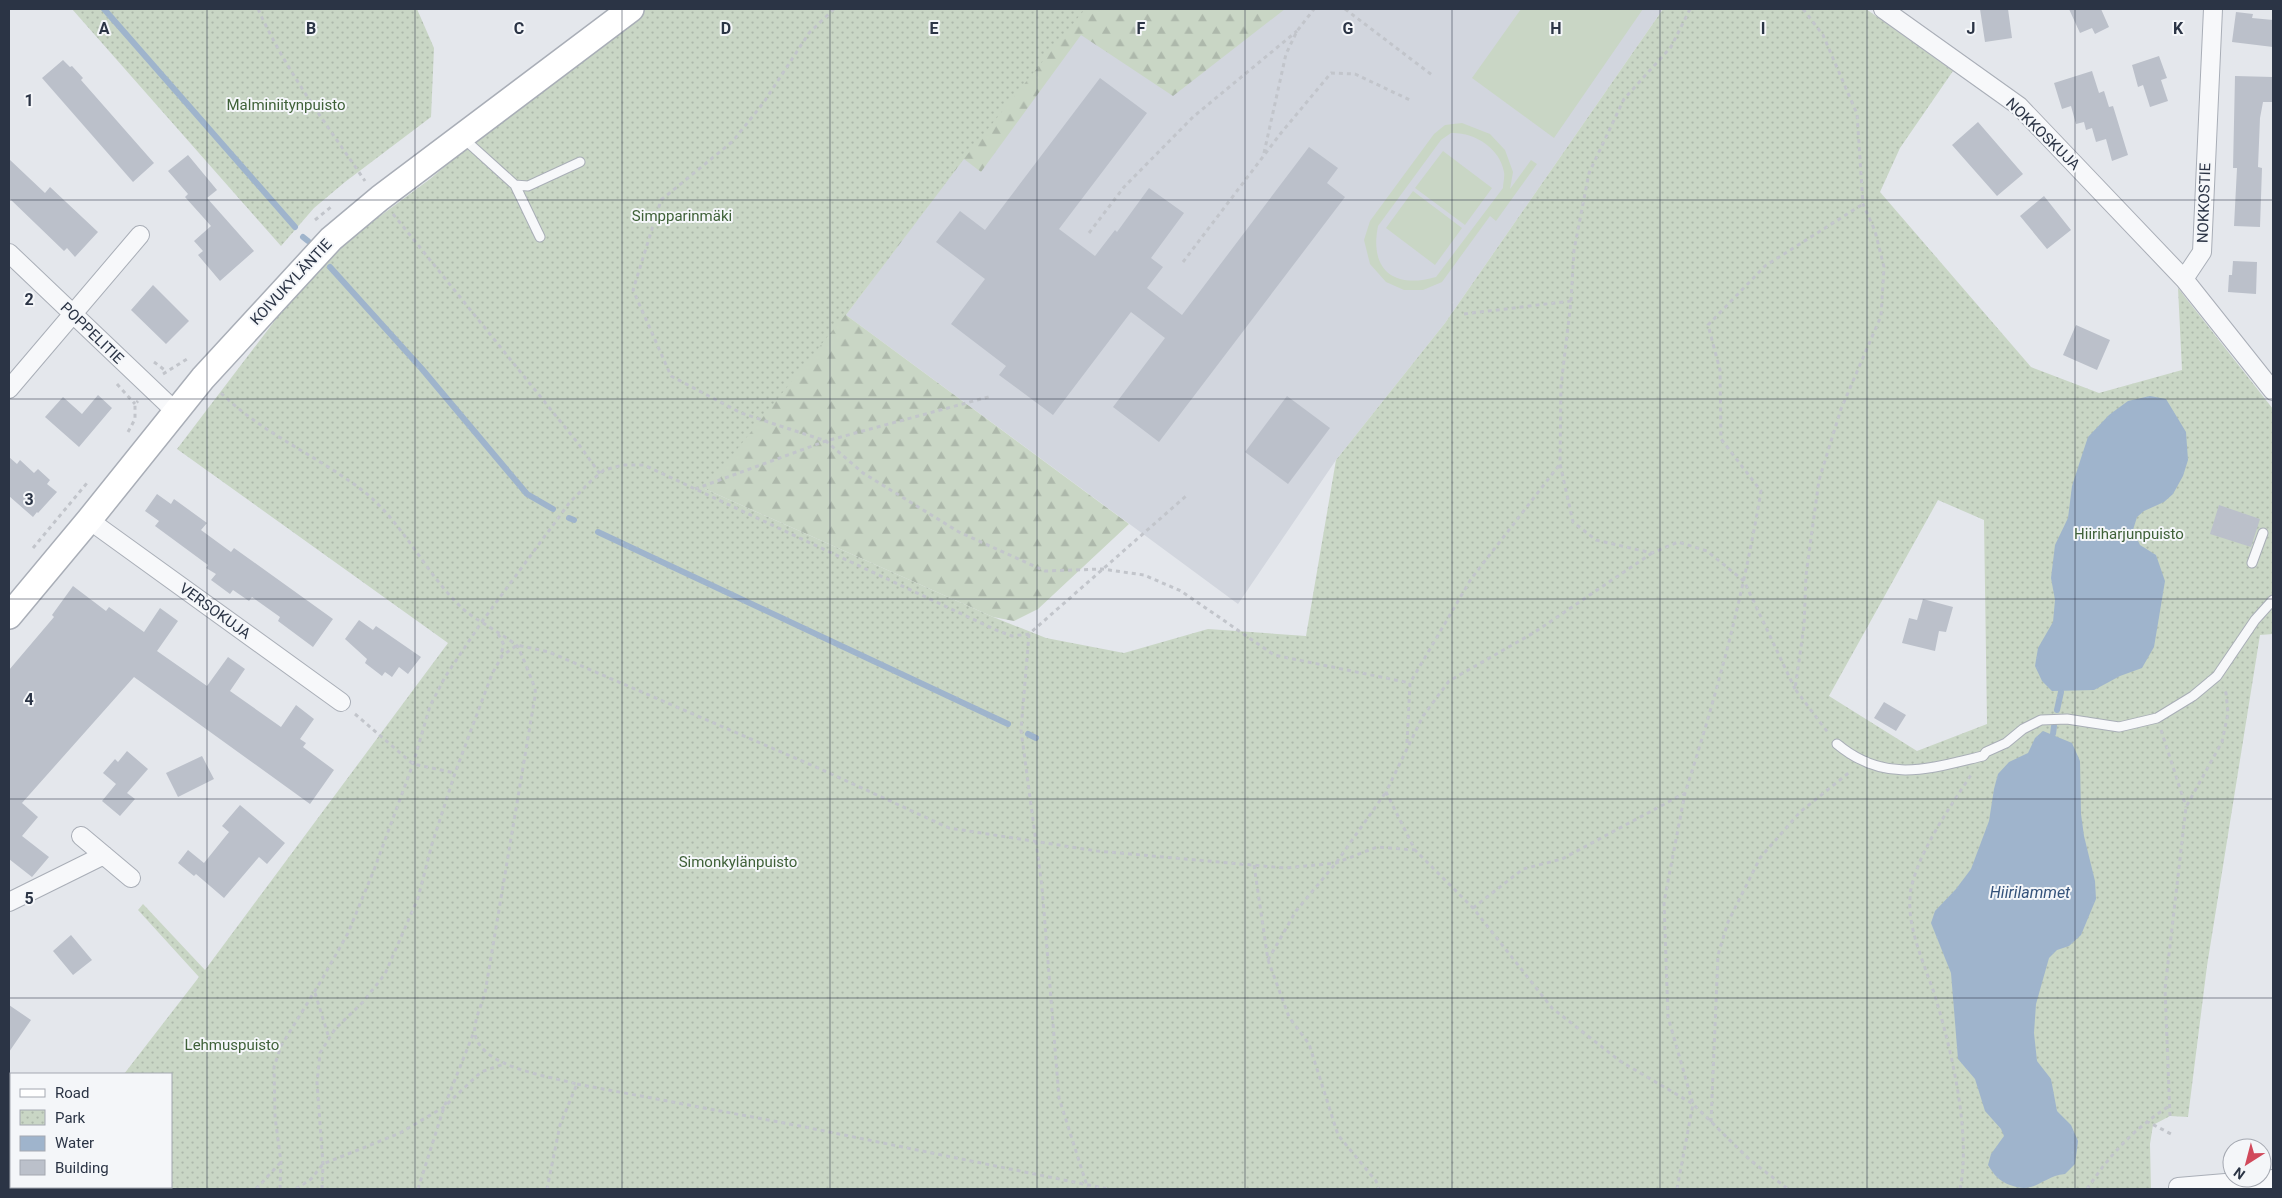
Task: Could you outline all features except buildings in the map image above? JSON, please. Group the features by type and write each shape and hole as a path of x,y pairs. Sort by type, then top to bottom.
{"main road":[{"name":"KOIVUKYLÄNTIE","path":"9,616 89,520 202,378 331,238 372,189 461,136 631,9"}],"street":[{"name":"NOKKOSKUJA","path":"1883,9 2019,106 2184,279"},
{"name":"NOKKOSTIE","path":"2184,279 2202,252 2213,9"},
{"path":"9,389 140,234"},
{"name":"POPPELITIE","path":"9,253 176,412"},
{"path":"2184,279 2273,391"},
{"name":"VERSOKUJA","path":"89,520 341,702"},
{"path":"81,836 131,878"},
{"path":"9,902 104,855"},
{"path":"2178,1187 2273,1179"}],"lane":[{"path":"461,136 515,185 540,237"},
{"path":"515,185 528,186 580,162"},
{"path":"2252,563 2264,533"},
{"path":"1837,744 1850,755 1880,768 1920,771 1983,756 1986,752 2006,743 2023,729 2041,720 2066,719 2119,727 2157,718 2193,696 2217,676 2255,620 2273,600"}],"path":[{"path":"258,9 271,38 293,76 372,189 577,442 600,474"},
{"path":"834,9 809,33 764,102 733,142 661,200 633,290 671,376 741,413 826,441 863,473 959,532 1045,571 1102,569 1144,575 1181,591 1274,655 1410,683"},
{"path":"1264,155 1286,54 1297,31 1314,9"},
{"path":"1345,9 1432,75"},
{"path":"1652,553 1596,540 1573,522 1560,464 1560,386 1571,301 1574,250 1589,173 1624,99 1671,47 1690,9"},
{"path":"1795,689 1804,626 1806,575 1820,480 1841,409 1881,316 1884,267 1875,230 1863,204 1857,114 1823,35 1803,9"},
{"path":"1089,234 1124,187 1194,117 1297,31"},
{"path":"1183,262 1264,155 1331,74 1355,74 1412,101"},
{"path":"1677,1189 1693,1104 1668,1017 1664,902 1685,793 1700,747 1744,581 1761,490 1721,439 1720,370 1708,325 1765,266 1863,204"},
{"path":"1464,314 1571,301"},
{"path":"220,392 237,409 263,428 358,487 373,499 392,519 455,601 481,623 517,645 548,652 807,764 949,828 1037,843 1181,860 1285,868 1336,863 1377,847 1415,850"},
{"path":"695,489 826,441 992,396"},
{"path":"1406,746 1410,683 1471,580 1560,464"},
{"path":"280,1189 282,1162 275,1118 274,1067 281,1046 348,932 374,870 413,764 430,706 445,677 481,623 570,502 600,474 623,465 644,465 1012,636 1029,634 1186,496"},
{"path":"1268,960 1296,911 1336,863 1386,792 1406,746 1423,716 1449,680 1535,632 1652,553 1678,542 1707,551 1744,581 1795,689 1837,744"},
{"path":"322,1189 323,1164 317,1083 320,1053 335,1029 363,1002 384,974 418,898 432,844 455,773 504,645 498,633"},
{"path":"1029,634 1021,730 1042,887 1059,1098 1087,1187"},
{"path":"499,661 502,656 517,645"},
{"path":"418,1189 444,1107 474,1031 485,993 535,690 517,645"},
{"path":"2170,1116 2165,989 2186,807 2222,742 2228,713 2226,693 2217,676"},
{"path":"341,702 413,764 455,773"},
{"path":"2157,718 2186,807"},
{"path":"1960,1189 1963,1178 1962,1112 1938,1006 1912,922 1910,902 1916,874 1939,825 1983,756"},
{"path":"1710,1122 1718,954 1728,922 1760,858 1800,812 1863,761"},
{"path":"1386,792 1415,850 1473,908 1552,1008 1620,1061 1693,1104 1750,1160 1788,1189"},
{"path":"1473,908 1523,869 1562,859 1685,793"},
{"path":"1254,865 1268,960 1289,1017 1309,1044 1338,1135 1376,1181 1379,1189"},
{"path":"314,992 330,1038"},
{"path":"474,1031 479,1047 504,1064 577,1084 800,1126 1087,1187 1108,1189"},
{"path":"296,1189 311,1179 323,1164 400,1133 444,1107 481,1072 504,1064"},
{"path":"547,1189 560,1125 577,1084"},
{"path":"2087,1189 2114,1151 2146,1122 2169,1106"},
{"path":"2146,1122 2173,1135"},
{"path":"256,1189 282,1162"}],"shaded area":[{"path":"1085,9 1663,9 1445,323 1336,460 1238,604 846,315 954,171"}],"green space":[{"name":"Malminiitynpuisto","path":"72,9 417,9 434,48 431,117 314,208 281,246"},
{"name":"Simpparinmäki","path":"646,9 1285,9 1173,96 1081,35 981,172 964,159 846,315 1129,524 1038,609 1014,621 993,617 705,489"},
{"name":"Simonkylänpuisto","path":"646,9 1085,9 954,171 845,315 705,489 993,617 1046,638 1124,653 1208,629 1306,636 1336,460 1445,323 1663,9 1866,9 1953,71 1900,148 1880,192 2031,367 2099,393 2182,370 2178,288 2273,409 2273,634 2260,635 2207,966 2188,1117 2170,1116 2153,1125 2150,1144 2151,1189 93,1189 172,1188 172,1073 125,1073 199,977 138,910 143,904 205,970 448,643 177,449 321,260 430,179 495,124","holes":["1938,500 1984,520 1987,724 1917,751 1829,696"]},
{"path":"1521,9 1643,9 1554,138 1472,78"},
{"path":"1462,123 1490,134 1505,150 1513,172 1510,189 1531,160 1537,164 1496,221 1490,216 1442,282 1423,290 1404,290 1386,282 1370,264 1364,240 1370,221 1434,134 1445,125","holes":["1451,133 1460,133 1477,139 1492,149 1502,163 1504,172 1503,188 1436,277 1421,280 1397,278 1388,273 1378,255 1376,242 1378,226 1441,140"]},
{"path":"1443,151 1492,188 1465,225 1415,188"},
{"path":"1413,191 1462,228 1435,265 1386,228"}],"water":[{"path":"2150,396 2166,399 2186,432 2188,460 2183,476 2173,494 2164,502 2144,511 2137,517 2133,530 2140,545 2156,555 2165,581 2154,647 2142,668 2120,676 2094,690 2052,691 2042,681 2035,666 2038,648 2053,622 2055,600 2051,578 2055,545 2068,518 2072,486 2082,455 2088,437 2109,415 2128,401"},
{"name":"Hiirilammet","path":"2043,731 2072,743 2080,761 2081,814 2084,836 2095,881 2096,899 2081,935 2069,946 2057,950 2049,958 2036,1004 2034,1033 2037,1061 2051,1079 2057,1111 2071,1125 2078,1141 2075,1164 2065,1174 2057,1175 2026,1188 2000,1180 1988,1165 1991,1154 2004,1136 2001,1129 1985,1111 1975,1079 1958,1059 1951,973 1931,923 1935,911 1956,889 1971,869 1989,821 1998,774 2009,762 2028,753 2035,738"}],"waterway":[{"path":"104,9 295,227"},
{"path":"303,237 308,241"},
{"path":"330,267 422,369 527,494 553,509"},
{"path":"569,518 574,520"},
{"path":"598,532 1008,724"},
{"path":"2057,710 2061,692"},
{"path":"2053,734 2054,726"},
{"path":"1028,734 1036,738"}],"park label":[{"name":"Hiiriharjunpuisto","path":"2129,534"},
{"name":"Lehmuspuisto","path":"232,1045"}]}
